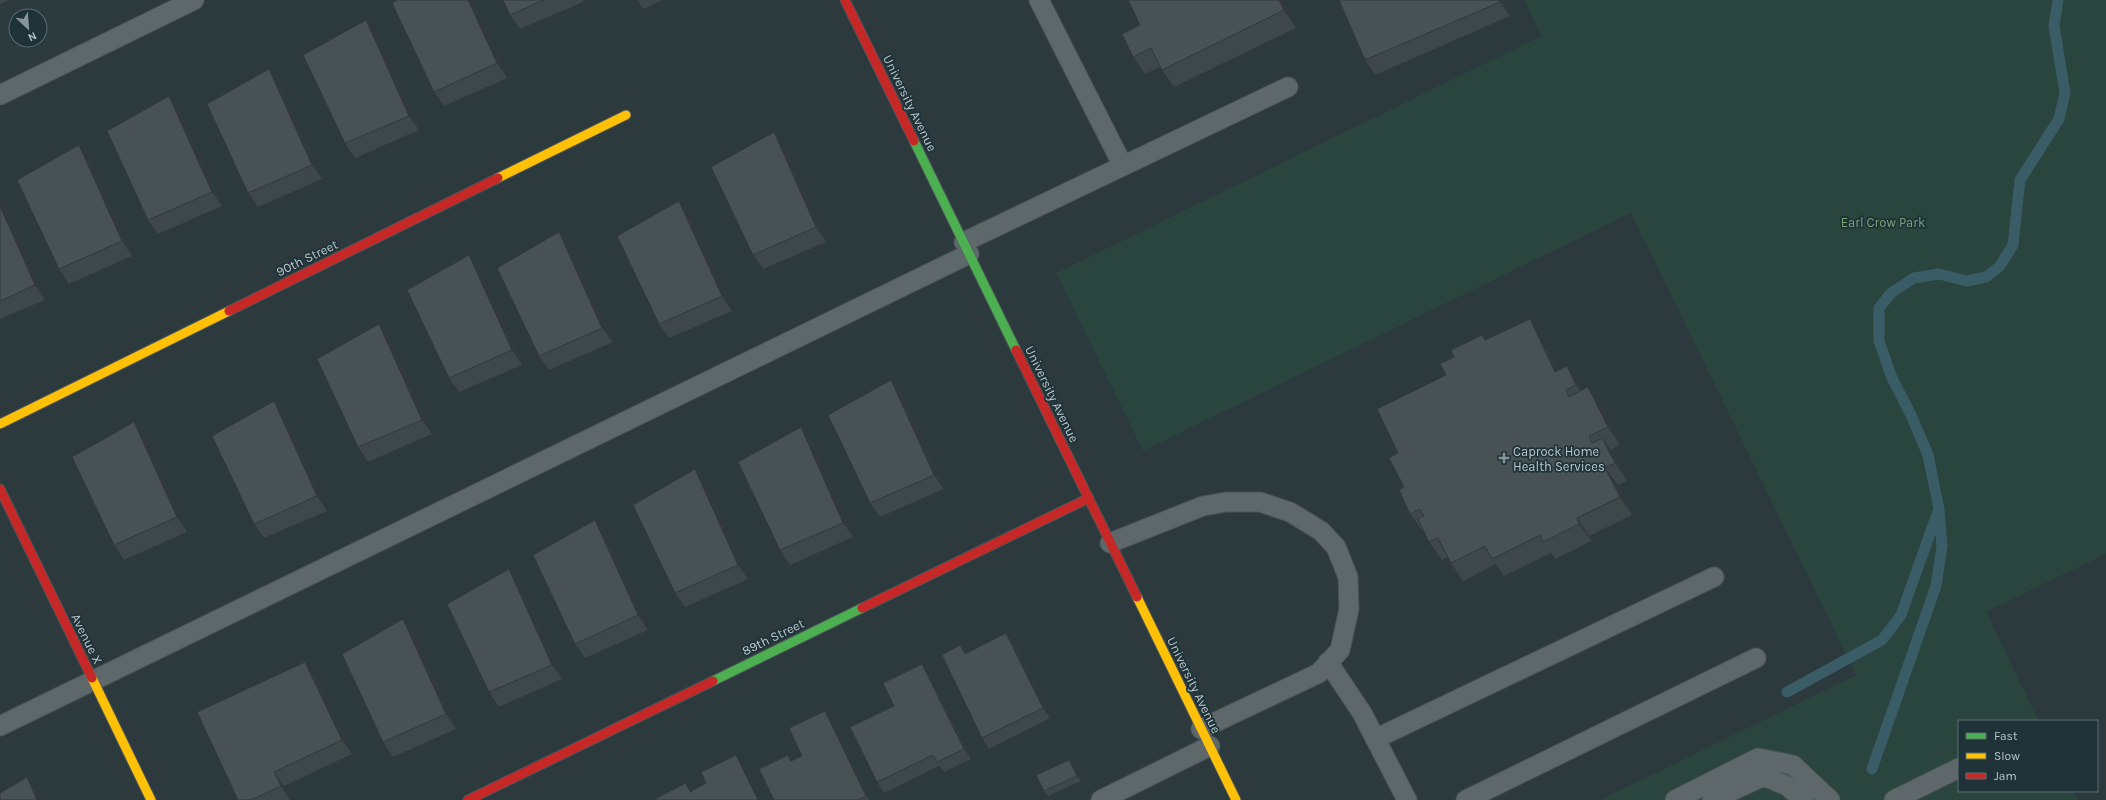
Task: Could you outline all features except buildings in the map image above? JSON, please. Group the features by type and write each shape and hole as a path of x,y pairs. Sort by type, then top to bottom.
{"street":[{"name":"University Avenue","path":"846,0 1236,800"},
{"name":"90th Street","path":"0,424 626,115"},
{"name":"Avenue X","path":"0,489 151,800"},
{"name":"89th Street","path":"468,800 1088,498"}],"lane":[{"path":"0,95 194,0"},
{"path":"1039,0 1123,166"},
{"path":"0,726 966,248 1123,166 1288,87"},
{"path":"1110,543 1203,506 1226,502 1260,502 1290,512 1321,531 1336,547 1348,577 1349,609 1340,650 1319,673 1201,729"},
{"path":"1375,739 1714,577"},
{"path":"1466,800 1756,658"},
{"path":"1328,662 1362,713 1407,800"},
{"path":"1101,800 1210,746"},
{"path":"1675,800 1758,758 1793,765 1830,800"},
{"path":"1894,800 1958,768"},
{"path":"1712,800 1764,776 1787,786 1804,800"}],"green space":[{"name":"Earl Crow Park","path":"1524,0 2106,0 2106,554 1986,612 2039,720 1958,720 1958,792 2074,792 2078,800 1600,800 1856,675 1631,213 1143,451 1056,273 1541,36"}],"waterway":[{"path":"1872,769 1936,586 1942,546 1939,509 1928,455 1911,415 1892,378 1879,341 1879,308 1891,293 1914,278 1939,274 1967,281 1986,277 2000,266 2013,245 2020,180 2059,119 2065,93 2054,26 2058,0"},
{"path":"1787,692 1882,640 1901,615 1937,514"}],"traffic: fast":[{"path":"914,141 1016,350"},
{"path":"713,681 862,608"}],"traffic: slow":[{"path":"498,178 626,115"},
{"path":"0,424 229,311"},
{"path":"1137,597 1236,800"},
{"path":"92,678 151,800"}],"traffic: jam":[{"path":"845,0 914,141"},
{"path":"229,311 498,178"},
{"path":"1016,350 1137,597"},
{"path":"0,489 92,678"},
{"path":"862,608 1089,498"},
{"path":"468,800 713,681"}],"place":[{"name":"Caprock Home Health Services","path":"1504,458"}]}
